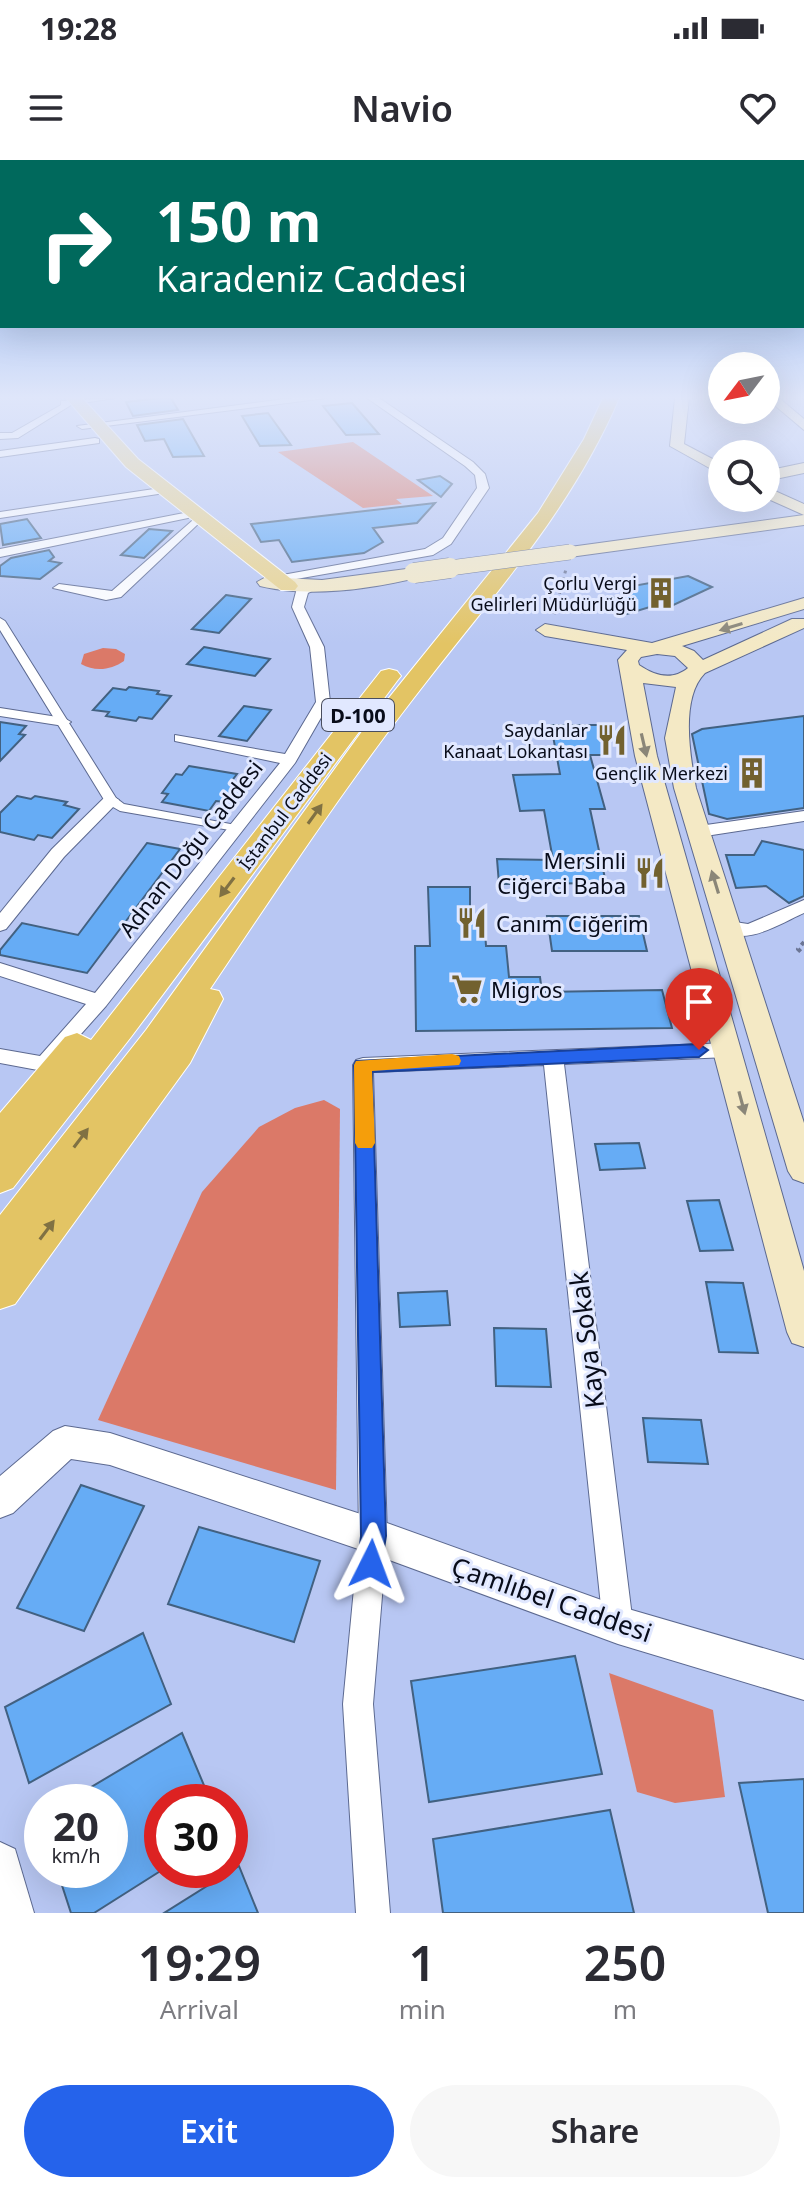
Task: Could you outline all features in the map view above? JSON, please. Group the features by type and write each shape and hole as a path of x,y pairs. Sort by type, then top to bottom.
{"highway":[{"name":"İstanbul Caddesi","path":"109,1015 183,945 377,690 477,572 543,480"},
{"name":"İstanbul Caddesi","path":"0,1244 157,1038 403,694 502,574 569,480"},
{"path":"0,1138 133,977 155,960 183,945"},
{"path":"0,1292 178,1054 223,968 221,946"},
{"name":"D-100","path":"0,1178 109,1015"}],"main road":[{"path":"141,480 189,520 278,582 316,586 804,520"},
{"path":"153,480 278,582"},
{"path":"780,499 804,510"},
{"path":"641,657 804,603"},
{"path":"641,657 655,681 693,674 804,621"},
{"path":"545,630 641,657 687,654 693,659 693,674 676,738 685,788 804,1171"},
{"path":"641,657 646,756 804,1332"}],"street":[{"path":"278,582 429,552 447,541 483,488 481,480"},
{"path":"3,514 154,492"},
{"path":"0,553 189,520"},
{"path":"59,588 106,596 116,594 189,520"},
{"name":"Adnan Doğu Caddesi","path":"0,1119 43,1064 109,1015 236,829 290,760 323,702 317,647 298,607 302,591 316,586"},
{"path":"2,629 111,800 120,807 236,829"},
{"path":"0,712 64,722"},
{"path":"180,738 290,760"},
{"path":"0,925 58,853 111,800"},
{"path":"699,831 723,831 737,825 804,816"},
{"path":"728,927 750,930 804,906"},
{"path":"0,969 109,1015"},
{"path":"373,1913 358,1704 373,1536 363,1065 728,1050"},
{"name":"Kaya Sokak","path":"553,1055 618,1625"},
{"path":"0,1056 43,1064"},
{"name":"Çamlıbel Caddesi","path":"0,1501 65,1442 110,1449 373,1536 618,1625 804,1680"},
{"path":"0,1864 12,1913"}],"path":[{"path":"545,630 556,611 570,552"},
{"path":"804,942 798,949 804,955"}],"shaded area":[{"path":"320,480 409,480 433,496 396,499 402,504 363,508"},
{"path":"103,648 116,649 125,654 124,661 103,669 81,664 84,654"},
{"path":"324,1100 340,1109 336,1490 98,1420 202,1192 259,1127 295,1108"},
{"path":"609,1673 713,1710 725,1797 675,1803 637,1792"}],"building":[{"path":"418,480 446,480 452,484 441,497"},
{"path":"435,503 417,523 373,528 383,542 364,553 292,562 279,540 261,542 251,524"},
{"path":"27,519 41,538 3,545 0,524"},
{"path":"149,529 172,531 144,558 121,555"},
{"path":"49,550 54,557 49,561 61,563 40,579 0,576 0,566 11,558"},
{"name":"Çorlu Vergi Gelirleri Müdürlüğü","path":"688,576 712,587 667,608 653,606 627,614 605,600 633,592 633,586"},
{"path":"226,595 251,599 219,633 192,629"},
{"path":"204,647 270,659 255,676 187,664"},
{"path":"129,687 171,696 152,719 139,717 136,721 106,716 109,712 93,710 113,688 126,690"},
{"path":"244,706 271,710 247,741 219,736"},
{"name":"Gençlik Merkezi","path":"804,716 804,808 727,819 709,814 692,734 702,729"},
{"path":"0,722 26,726 19,734 25,735 0,761"},
{"path":"551,725 601,725 607,755 590,755 605,809 590,809 606,883 499,884 497,859 553,860 544,810 520,811 513,775 560,774"},
{"path":"189,766 237,774 231,782 238,783 225,802 216,801 209,811 162,802 168,794 162,793 176,774 182,775"},
{"path":"17,796 67,802 64,805 79,809 52,838 38,835 34,840 0,832 0,813"},
{"path":"762,841 804,850 804,896 789,903 766,886 736,888 726,855 754,855"},
{"path":"147,843 180,849 87,973 0,955 0,950 22,923 78,935"},
{"path":"428,887 470,887 470,916 484,916 486,946 506,946 509,977 540,977 542,992 662,990 672,1028 416,1031 415,946 430,946"},
{"path":"547,916 639,916 647,951 552,951"},
{"path":"639,1143 645,1168 600,1170 595,1144"},
{"path":"719,1200 733,1250 700,1251 687,1201"},
{"path":"706,1282 743,1283 758,1353 719,1352"},
{"path":"447,1291 450,1325 400,1327 398,1293"},
{"path":"494,1328 546,1329 551,1387 496,1386"},
{"path":"643,1418 701,1420 708,1464 648,1462"},
{"path":"81,1485 144,1506 84,1631 17,1608"},
{"path":"199,1527 320,1561 294,1642 168,1604"},
{"path":"143,1633 171,1704 29,1783 5,1707"},
{"path":"575,1656 602,1774 429,1802 411,1681"},
{"path":"182,1733 203,1784 144,1784 144,1881 94,1913 71,1913 63,1888 128,1888 128,1784 96,1784"},
{"path":"804,1779 804,1913 768,1913 739,1783"},
{"path":"610,1810 634,1913 443,1913 433,1839"},
{"path":"204,1888 248,1888 258,1913 164,1913"}],"slow traffic":[{"path":"365,1143 363,1065 452,1061"}],"place":[{"name":"Çorlu Vergi Gelirleri Müdürlüğü","path":"661,593"},
{"name":"Saydanlar Kanaat Lokantası","path":"612,740"},
{"name":"Gençlik Merkezi","path":"752,773"},
{"name":"Mersinli Ciğerci Baba","path":"650,873"},
{"name":"Canım Ciğerim","path":"472,923"},
{"name":"Migros","path":"467,989"}],"route":[{"path":"371,1564 373,1536 363,1065 699,1050"}]}
